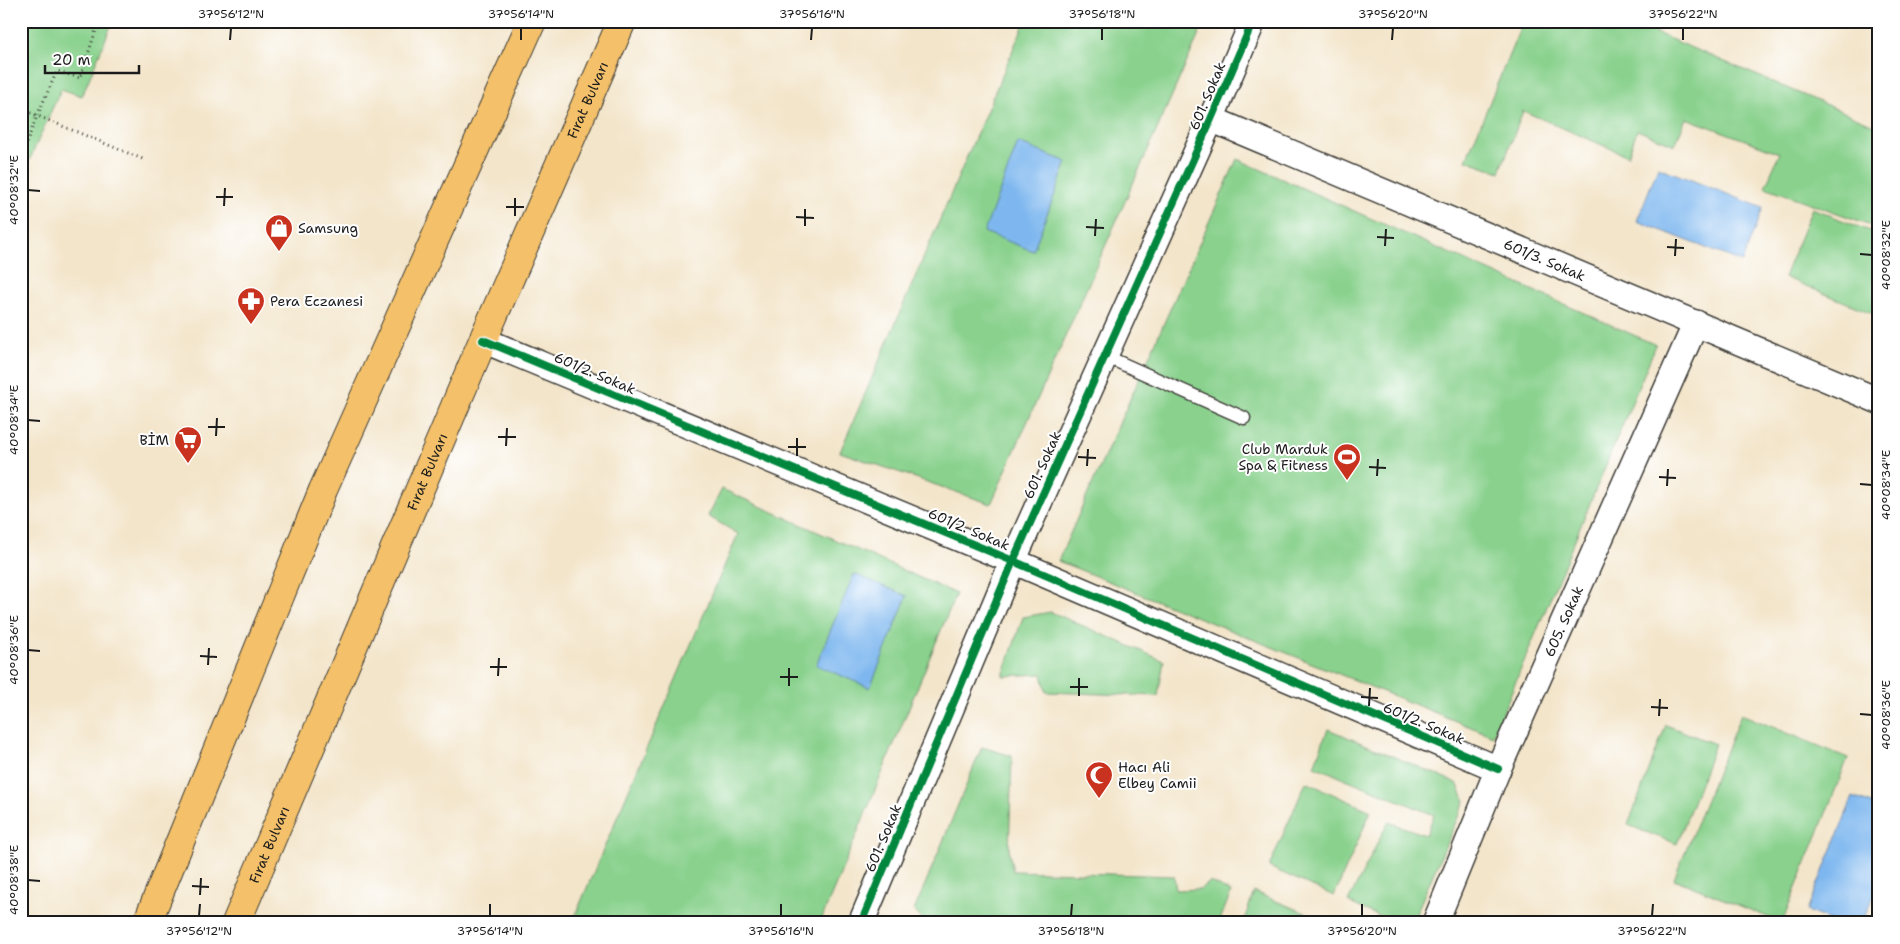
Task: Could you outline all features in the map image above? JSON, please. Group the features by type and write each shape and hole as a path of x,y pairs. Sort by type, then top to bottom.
{"main road":[{"path":"147,923 323,490 532,21"},
{"name":"Fırat Bulvarı","path":"236,923 483,340 622,21"}],"street":[{"name":"601. Sokak","path":"862,923 1013,561 1253,21"},
{"name":"601/3. Sokak","path":"1211,119 1879,401"},
{"name":"605. Sokak","path":"1435,923 1498,769 1696,323"},
{"name":"601/2. Sokak","path":"483,340 1013,561 1498,769"}],"lane":[{"path":"1105,356 1244,418"}],"path":[{"path":"21,157 57,71 80,78 99,21"},
{"path":"21,109 145,160"}],"green space":[{"path":"21,21 113,21 82,96 61,89 21,179"},
{"path":"1020,21 1205,21 991,504 840,452 1024,24"},
{"path":"1523,21 1628,21 1879,127 1879,228 1765,187 1780,153 1686,118 1675,145 1637,130 1628,156 1523,111 1500,172 1466,160"},
{"name":"Club Marduk Spa & Fitness","path":"1237,159 1656,345 1493,736 1058,561"},
{"path":"1812,208 1879,235 1879,316 1784,277"},
{"path":"722,489 956,594 820,923 572,923 738,534 708,516"},
{"path":"1051,612 1164,661 1158,696 1046,692 1042,674 1003,676 1023,617"},
{"path":"1741,714 1848,758 1782,923 1674,879"},
{"path":"1666,725 1715,744 1677,844 1628,825"},
{"path":"1328,729 1457,783 1465,801 1412,923 1393,923 1348,902 1388,822 1426,835 1434,815 1314,766"},
{"path":"982,747 1012,756 1009,852 1013,871 1174,876 1176,890 1200,889 1210,882 1231,892 1219,923 929,923 924,921 914,911"},
{"path":"1306,782 1371,811 1334,896 1269,867"},
{"path":"1254,892 1330,923 1243,923"}],"water":[{"path":"1018,143 1067,162 1033,251 984,232"},
{"path":"1658,167 1763,208 1742,262 1637,221"},
{"path":"854,574 907,596 870,688 816,665"},
{"path":"1853,797 1879,807 1879,883 1862,923 1836,923 1807,911"}],"cycle path":[{"path":"861,923 1013,561 1253,21"},
{"path":"483,340 1013,561 1498,769"}],"place":[{"name":"Samsung","path":"279,252"},
{"name":"Pera Eczanesi","path":"251,325"},
{"name":"BİM","path":"188,464"},
{"name":"Club Marduk Spa & Fitness","path":"1347,481"},
{"name":"Hacı Ali Elbey Camii","path":"1099,799"}]}
